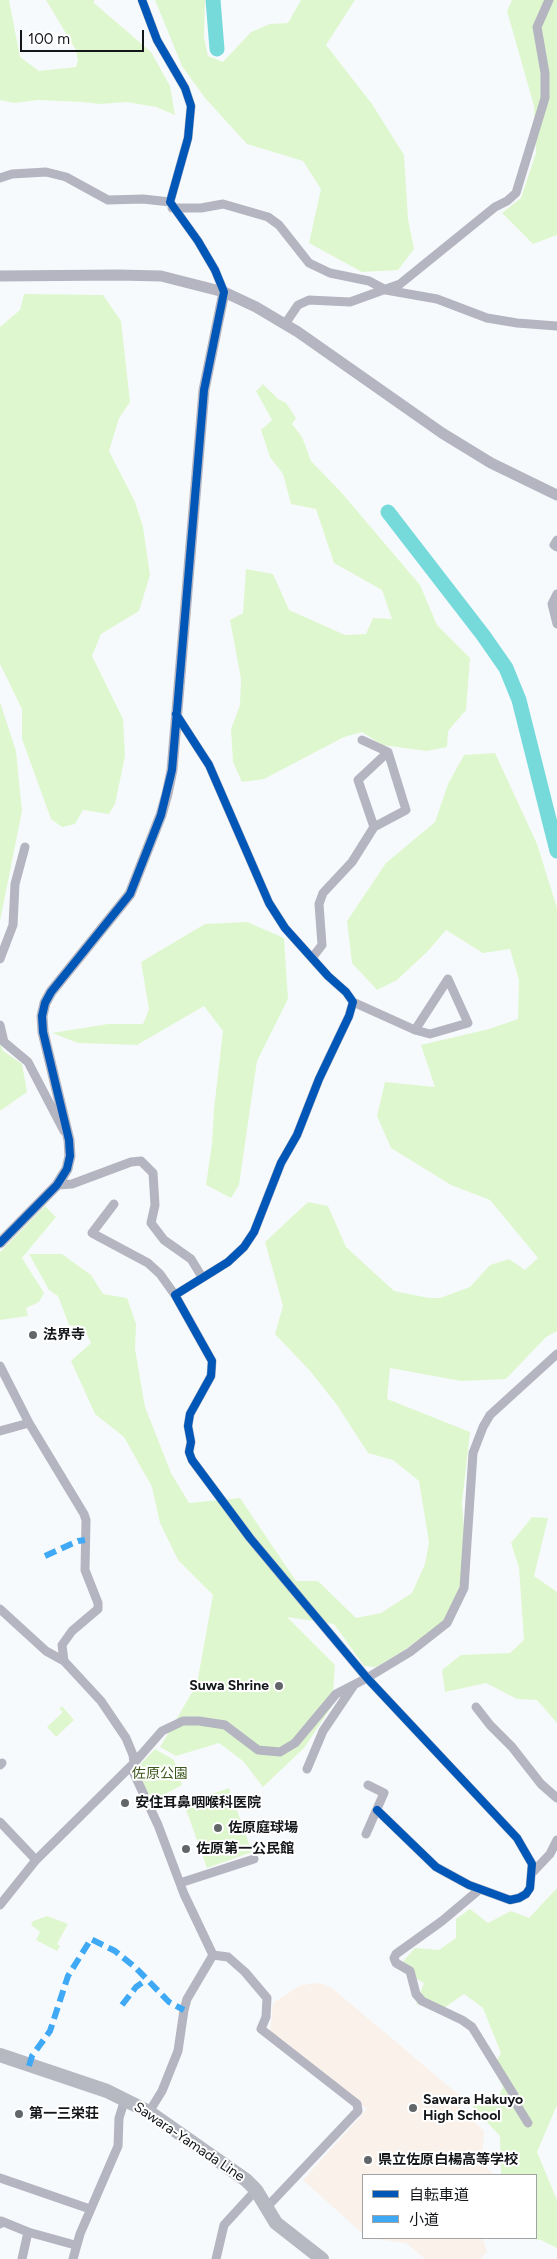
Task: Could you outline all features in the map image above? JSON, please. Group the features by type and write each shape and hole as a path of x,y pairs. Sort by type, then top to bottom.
{"main road":[{"name":"Sawara-Yamada Line","path":"1,2058 107,2091 149,2112 246,2180 256,2190 276,2223 322,2259"}],"street":[{"path":"142,0 157,40 185,88 192,106 188,138 171,205"},
{"path":"285,324 298,305 309,300 350,302 400,284 495,207 507,201 516,193 544,98 546,79 537,27 549,0"},
{"path":"0,178 46,172 66,177 108,200 144,199 171,205 202,208 223,204 268,217 279,225 314,267 330,273 369,281 386,290 437,299 487,318 557,326"},
{"path":"0,1243 57,1185 68,1169 70,1156 69,1140 46,1048 42,1016 44,1003 130,894 161,815 172,770 204,390 224,292 215,270 198,241 171,205"},
{"path":"0,276 118,274 161,276 224,292 256,307 285,324 442,433 491,463 557,495"},
{"path":"557,540 554,544 557,547"},
{"path":"557,594 552,604 557,624"},
{"path":"176,714 209,765 269,902 285,928 328,976 346,992 353,1002 415,1030 430,1034 468,1023 448,979 415,1030"},
{"path":"312,958 322,945 319,904 323,892 352,862 374,827 406,810 388,752 362,740"},
{"path":"374,827 358,780 388,752"},
{"path":"0,959 13,925 15,884 25,847"},
{"path":"175,1295 202,1277 212,1274 228,1262 244,1247 254,1232 281,1163 297,1135 319,1079 349,1016 353,1002"},
{"path":"0,1024 4,1042 28,1062 69,1140"},
{"path":"57,1185 72,1184 131,1162 141,1161 153,1173 155,1205 151,1223 164,1240 190,1259 202,1277"},
{"path":"114,1204 92,1233 148,1263 160,1274 175,1295 212,1361 211,1376 190,1414 188,1426 191,1442 188,1452 192,1460 250,1538 367,1678 517,1838 532,1864 530,1888 526,1894 510,1900 480,1889 436,1867 377,1810"},
{"path":"0,1905 36,1860 132,1765 162,1731 183,1721 198,1721 225,1726 258,1750 280,1752 295,1743 336,1694 367,1678 417,1646 447,1623 464,1588 473,1453 476,1444 490,1415 557,1354"},
{"path":"0,1366 29,1423 86,1520 85,1570 98,1603 98,1609 72,1631 62,1645 64,1661"},
{"path":"0,1431 29,1423"},
{"path":"0,1609 46,1651 64,1661 114,1717 130,1746 132,1765 158,1824 180,1883 213,1955"},
{"path":"307,1769 323,1731 355,1684"},
{"path":"476,1707 490,1725 512,1747 541,1784 557,1798"},
{"path":"366,1834 384,1793 368,1786"},
{"path":"0,1822 36,1860"},
{"path":"532,1873 550,1854 557,1840"},
{"path":"180,1883 254,1859"},
{"path":"480,1889 442,1921 396,1954 394,1958 396,1964 410,1971 416,1994 422,2001 462,2020 472,2027 514,2095 515,2102 528,2123"},
{"path":"149,2112 162,2091 178,2051 187,1999 213,1955"},
{"path":"213,1955 228,1957 245,1972 267,1998 266,2017 261,2029 357,2104 358,2111 266,2208"},
{"path":"72,2259 75,2245 118,2146 119,2118 125,2099"},
{"path":"0,2178 90,2209"},
{"path":"216,2259 224,2225 256,2190"},
{"path":"0,2224 2,2221 28,2232 75,2245"},
{"path":"22,2259 28,2232"}],"shaded area":[{"name":"Sawara Hakuyo High School","path":"313,1983 324,1984 333,1989 464,2099 459,2107 484,2131 482,2163 493,2174 362,2174 362,2233 303,2180 367,2109 291,2051 270,2031 273,2003 299,1986"},
{"path":"375,2239 483,2239 487,2252 480,2259 425,2259 406,2243"}],"green space":[{"path":"0,0 9,0 20,57 39,71 76,67 78,61 76,50 46,0 94,0 94,3 151,52 170,86 175,115 156,107 127,102 100,104 38,100 14,103 0,100"},
{"path":"155,0 205,0 204,37 208,56 223,62 251,32 270,24 288,23 301,0 355,0 326,45 372,104 404,155 408,219 414,249 398,270 362,272 309,243 321,189 303,161 247,144 205,98 182,66"},
{"path":"512,0 557,0 557,235 533,244 502,213 521,198 536,153 534,106 507,11"},
{"path":"24,294 103,295 121,321 130,402 119,418 109,451 135,502 143,527 150,575 139,611 101,634 92,656 123,719 125,756 115,804 109,814 83,810 75,824 62,827 51,819 22,739 22,709 0,664 0,327 20,310"},
{"path":"263,384 278,399 286,403 296,418 292,424 302,437 311,461 341,492 420,585 437,625 470,658 466,710 448,731 447,747 427,751 382,745 362,732 344,737 264,779 242,782 233,762 231,729 240,705 241,679 230,620 243,613 246,569 273,574 289,610 345,635 366,634 373,618 392,619 382,590 334,563 316,509 291,504 283,474 270,457 261,430 272,420 256,391"},
{"path":"0,702 16,751 22,811 0,921"},
{"path":"495,753 537,844 557,908 557,1331 546,1337 506,1379 461,1381 390,1368 387,1399 470,1432 462,1503 466,1556 461,1589 445,1621 403,1651 376,1667 364,1666 334,1624 287,1617 335,1665 332,1706 304,1748 263,1787 243,1761 219,1743 176,1756 160,1747 197,1684 213,1595 178,1560 160,1523 152,1487 124,1437 95,1414 71,1361 91,1343 84,1328 69,1325 58,1296 49,1290 29,1254 62,1254 91,1275 103,1294 127,1298 136,1324 135,1349 145,1407 171,1473 189,1503 240,1498 296,1581 318,1581 356,1618 381,1613 412,1593 425,1564 429,1542 419,1481 393,1460 368,1453 337,1405 311,1372 275,1334 283,1306 265,1242 308,1202 328,1206 346,1247 394,1291 429,1298 440,1298 470,1287 490,1265 509,1259 525,1270 538,1258 490,1200 451,1185 391,1148 377,1116 385,1082 435,1087 421,1045 489,1029 518,1019 519,980 510,949 483,953 446,930 428,951 397,980 377,990 352,963 347,921 386,863 435,822 448,784 464,755"},
{"path":"247,922 284,938 288,999 257,1061 239,1185 231,1198 206,1185 223,1031 204,1006 137,1045 78,1043 52,1033 108,1024 143,1024 149,1009 141,962 205,924"},
{"path":"0,1042 3,1051 22,1064 27,1092 0,1111"},
{"path":"45,1206 56,1217 22,1258 44,1293 39,1302 26,1308 28,1316 0,1320 0,1252"},
{"path":"532,1517 548,1518 534,1576 557,1592 557,1723 537,1700 517,1699 486,1683 445,1692 442,1670 461,1655 510,1653 524,1640 519,1568 511,1543"},
{"path":"62,1706 74,1720 56,1737 47,1727 63,1712 59,1709"},
{"name":"佐原公園","path":"155,1749 174,1760 182,1785 152,1801 136,1769"},
{"name":"佐原庭球場","path":"229,1788 252,1852 207,1868 184,1804"},
{"path":"557,1888 557,2105 537,2152 557,2200 557,2248 541,2240 532,2239 537,2239 537,2174 501,2174 500,2136 472,2106 497,2100 503,2087 493,2067 501,2053 483,2008 464,1994 441,2010 416,2004 424,1983 397,1968 415,1948 439,1950 456,1938 456,1919 470,1909 488,1923 511,1911 529,1918"},
{"path":"47,1916 68,1924 57,1944 60,1946 57,1951 36,1940 40,1932 31,1925 33,1921"}],"waterway":[{"path":"213,0 217,49"},
{"path":"388,512 483,635 506,668 519,700 557,851"}],"marked path":[{"path":"45,1556 78,1541 85,1540"},
{"path":"29,2066 32,2056 50,2031 68,1976 91,1939 115,1951 135,1967 169,2002 184,2010"},
{"path":"122,2005 136,1987 146,1980"}],"cycle path":[{"path":"0,1243 57,1185 67,1169 70,1156 69,1140 43,1032 42,1016 45,1003 51,992 130,894 161,815 172,770 204,390 224,292 215,270 198,241 170,202 188,138 191,106 185,88 157,40 142,0"},
{"path":"176,714 209,765 269,903 285,928 328,976 346,992 353,1002 349,1016 319,1079 297,1135 281,1163 254,1232 244,1247 228,1262 175,1295 212,1361 211,1376 190,1414 188,1426 191,1442 189,1452 192,1460 250,1538 367,1678 517,1838 532,1864 530,1888 526,1894 510,1900 469,1885 436,1867 377,1810"}],"place":[{"name":"法界寺","path":"33,1335"},
{"name":"Suwa Shrine","path":"279,1686"},
{"name":"安住耳鼻咽喉科医院","path":"125,1803"},
{"name":"佐原庭球場","path":"218,1828"},
{"name":"佐原第一公民館","path":"186,1849"},
{"name":"Sawara Hakuyo High School","path":"413,2108"},
{"name":"第一三栄荘","path":"19,2114"},
{"name":"県立佐原白楊高等学校","path":"368,2160"}]}
